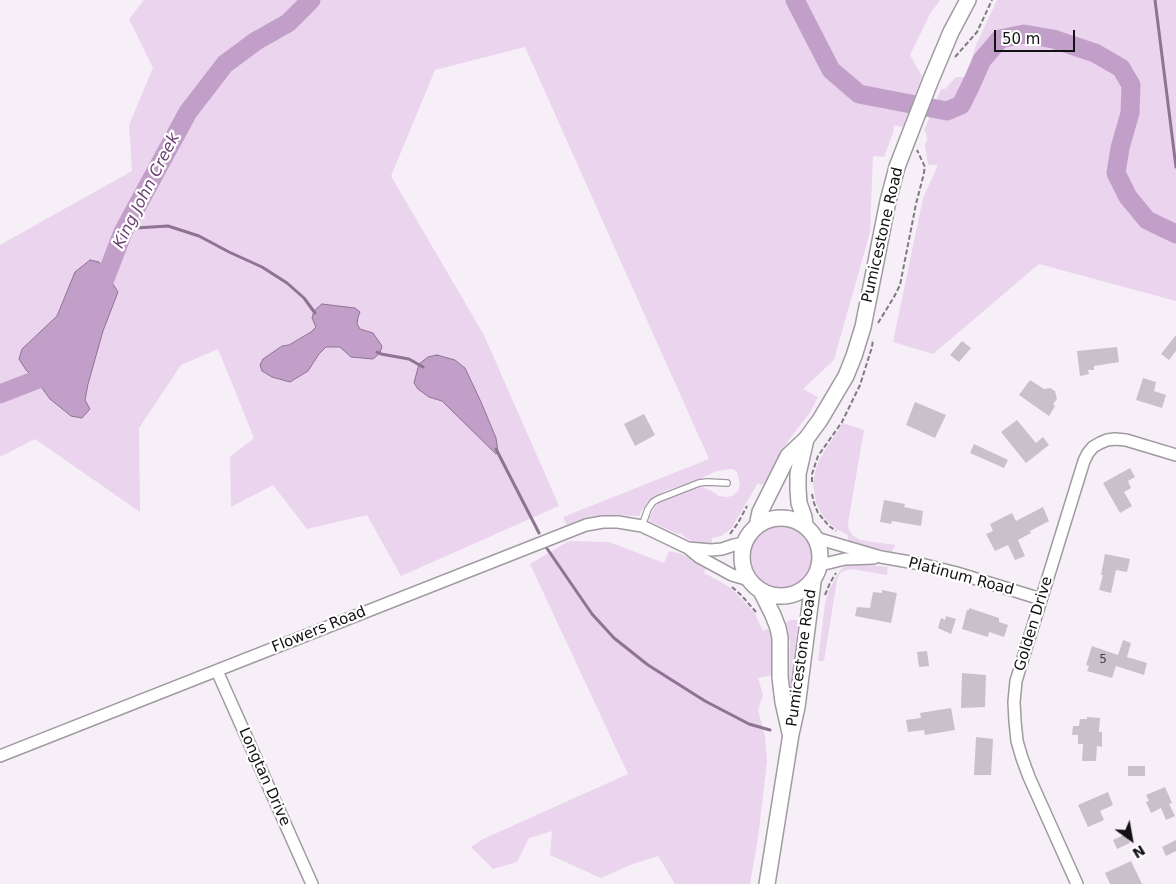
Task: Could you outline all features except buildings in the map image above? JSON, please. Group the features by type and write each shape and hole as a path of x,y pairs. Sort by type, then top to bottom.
{"main road":[{"name":"Pumicestone Road","path":"757,526 760,512 788,456 806,440 846,376 863,327 888,202 897,168 913,139 930,82 968,0"},
{"name":"Pumicestone Road","path":"805,525 808,494 798,474 806,440"},
{"path":"780,518 793,519 805,525 816,538 820,547 820,565 818,574 813,582 794,595 783,597 772,596 754,586 743,568 742,556 744,543 757,526 768,520 780,518"},
{"name":"Pumicestone Road","path":"767,884 797,707 813,582"},
{"name":"Pumicestone Road","path":"761,591 774,615 779,633 780,677 783,702 791,734"}],"street":[{"name":"Golden Drive","path":"1077,884 1029,777 1018,740 1015,721 1016,682 1084,461 1093,447 1106,440 1116,439 1130,441 1176,455"},
{"name":"Flowers Road","path":"0,756 586,524 618,522 642,526 688,548 699,557 732,575 749,580"},
{"name":"Platinum Road","path":"816,538 881,557 957,573 1041,599"},
{"name":"Flowers Road","path":"688,548 722,549 744,543"},
{"name":"Platinum Road","path":"820,565 844,559 881,557"},
{"name":"Longtan Drive","path":"217,671 312,884"}],"lane":[{"path":"642,526 648,509 658,499 699,483 727,483"}],"path":[{"path":"955,57 977,32 992,0"},
{"path":"875,327 900,286 925,167 913,139"},
{"path":"812,482 812,474 818,456 842,422 860,385 874,337"},
{"path":"808,494 823,520 845,536 844,546"},
{"path":"726,537 734,529 747,506"},
{"path":"824,596 844,559"},
{"path":"730,586 756,611"}],"shaded area":[{"path":"144,0 940,0 930,14 910,55 922,76 904,126 895,125 884,157 873,156 870,232 834,360 803,389 818,397 809,414 778,457 765,483 761,485 758,483 731,529 721,536 712,538 710,544 694,542 681,533 678,534 651,522 649,518 655,507 665,498 692,488 702,487 719,496 732,496 738,491 740,485 736,471 732,469 717,471 695,481 667,490 647,503 640,516 598,516 567,525 563,517 709,459 525,47 435,70 391,176 484,335 559,506 401,576 367,515 307,529 273,485 231,507 230,457 254,438 218,349 181,365 139,428 140,512 35,439 0,457 0,245 132,171 129,125 153,68 129,19"},
{"path":"997,0 1176,0 1176,301 1039,264 933,354 893,342 923,198 938,165 928,165 925,145 927,140 924,131 941,89 945,89 956,77 966,77 976,45"},
{"path":"90,260 99,262 118,292 103,331 88,384 85,400 90,409 82,418 71,416 50,399 19,359 22,349 57,316 75,272"},
{"path":"322,304 355,308 360,312 357,324 360,329 373,333 382,346 380,353 373,359 351,357 340,347 326,347 308,371 290,382 272,377 262,371 260,365 263,359 282,346 289,345 311,332 316,327 312,318 314,311"},
{"path":"437,355 455,360 465,368 496,438 498,452 496,454 442,401 429,397 418,389 414,383 419,364 428,357"},
{"path":"843,423 864,430 848,523 849,530 852,535 860,540 895,545 892,552 849,542 848,535 836,529 824,518 816,503 813,483 819,460"},
{"path":"782,526 794,528 805,535 812,546 814,558 812,570 805,581 794,588 782,590 770,588 759,581 752,570 750,558 752,546 759,535 770,528"},
{"path":"569,541 609,542 664,563 669,551 682,554 706,567 704,573 732,589 754,612 763,631 770,630 772,640 772,675 758,678 763,695 758,710 765,736 767,761 758,838 750,884 675,884 658,856 630,865 601,878 550,855 552,831 529,838 517,862 493,869 471,847 483,839 628,774 530,564"},
{"path":"845,564 888,567 887,575 852,569 840,573 837,580 824,661 818,661 825,604 829,590 839,572"},
{"path":"798,620 791,699 789,678 790,643 786,622"}],"waterway":[{"name":"King John Creek","path":"94,296 105,279 123,232 188,112 225,64 256,41 288,23 311,0"},
{"name":"King John Creek","path":"795,0 831,70 859,94 947,111 961,105 982,60 1000,39 1024,34 1053,39 1095,53 1121,68 1131,85 1130,113 1120,148 1116,173 1128,197 1147,220 1176,234"},
{"path":"1155,0 1176,167"},
{"path":"123,232 136,228 168,226 199,236 262,267 287,283 304,298 315,313"},
{"path":"377,352 409,359 423,367"},
{"name":"King John Creek","path":"0,394 36,380 50,360"},
{"path":"496,449 539,533"},
{"path":"546,547 592,614 614,638 648,665 705,701 749,724 770,730"}]}
